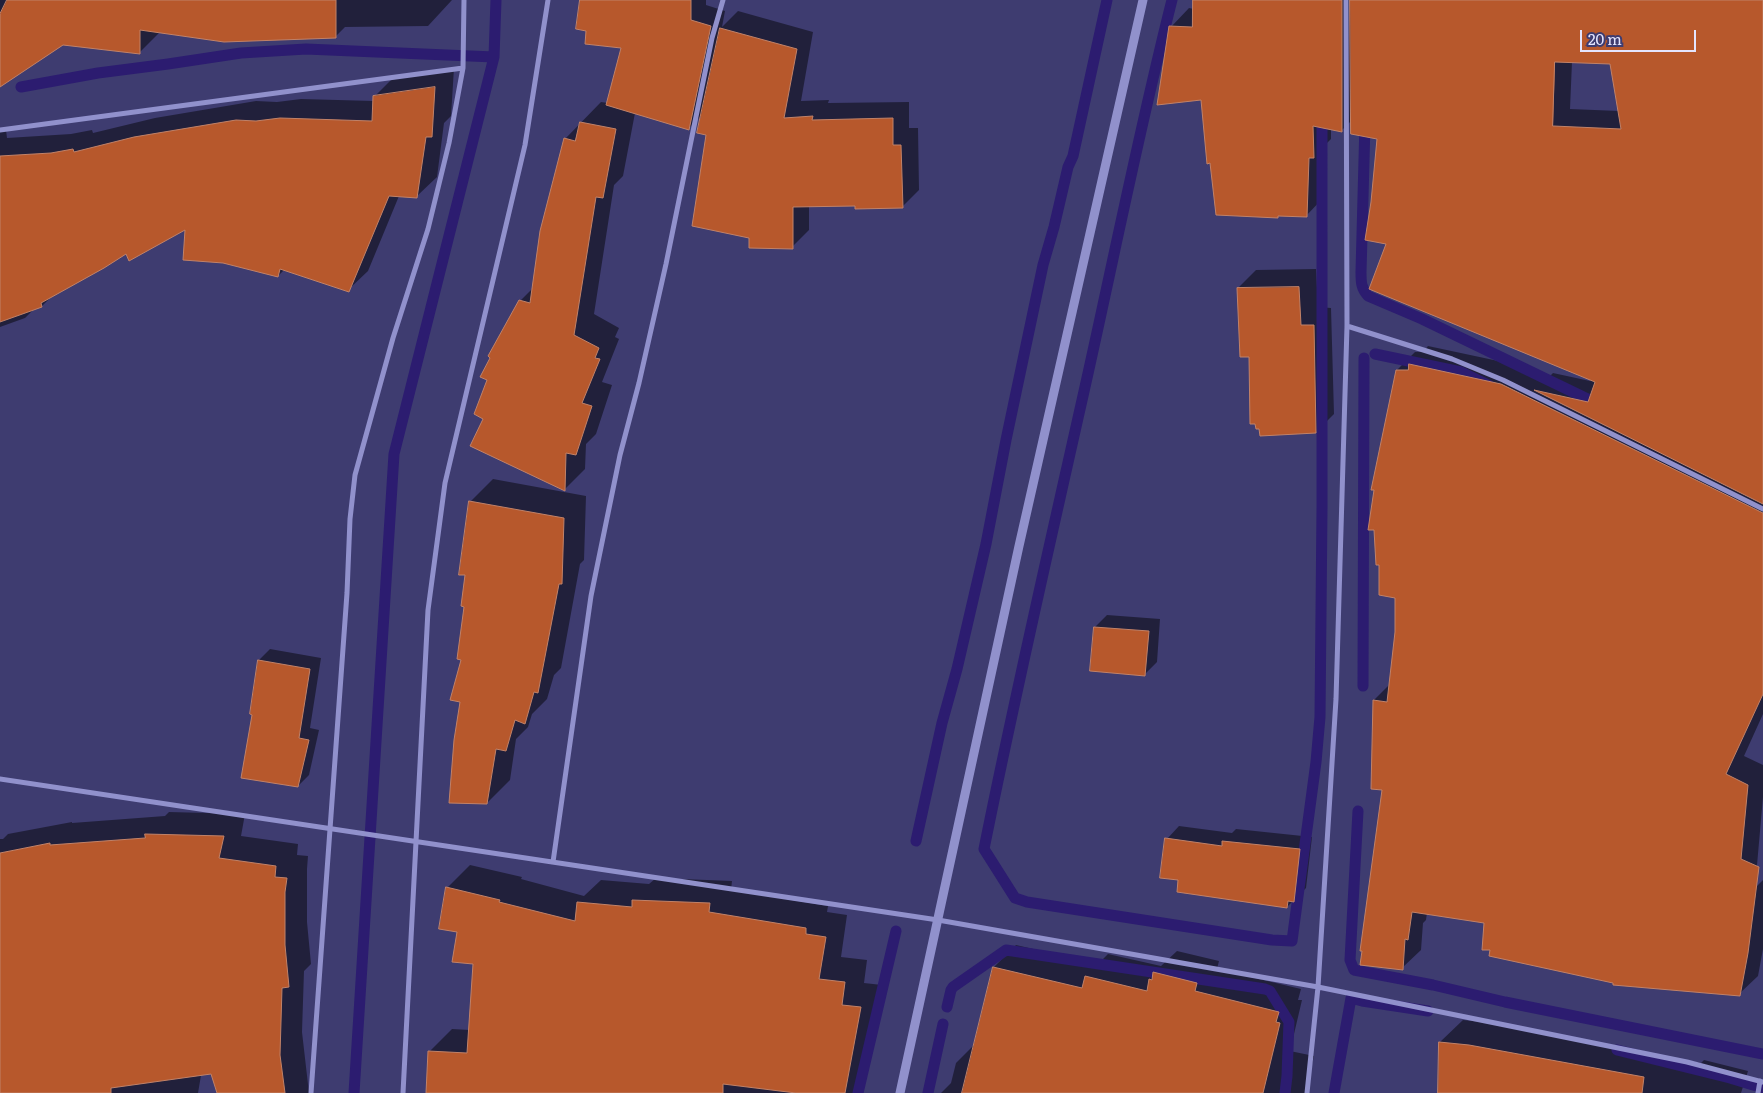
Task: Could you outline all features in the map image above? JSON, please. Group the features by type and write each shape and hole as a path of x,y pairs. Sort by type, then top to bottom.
{"street":[{"path":"311,1093 347,593 350,519 355,475 393,338 428,229 449,143 463,68 464,0"},
{"path":"403,1093 428,610 444,492 525,146 548,0"},
{"path":"552,862 591,596 620,456 666,264 712,38 722,0"},
{"path":"900,1093 1021,537 1143,0"},
{"path":"1307,1093 1318,987 1336,699 1347,326 1346,0"},
{"path":"0,130 463,68"},
{"path":"1347,326 1452,360 1503,380 1763,509"},
{"path":"0,779 938,920 1318,987 1687,1062 1761,1081 1758,1093"}],"building":[{"path":"7,0 336,0 336,38 224,42 140,30 140,54 63,45 0,87 0,14"},
{"path":"580,0 691,0 691,20 711,26 689,130 606,105 621,48 585,44 586,31 576,29"},
{"path":"1193,0 1342,0 1342,132 1313,126 1314,158 1309,158 1307,217 1278,216 1278,218 1216,215 1210,163 1207,164 1201,100 1157,105 1169,26 1192,27"},
{"path":"1350,0 1763,0 1763,504 1534,390 1588,402 1595,382 1369,289 1386,244 1365,240 1377,139 1351,134","holes":["1555,62 1610,64 1621,129 1553,126"]},
{"path":"720,28 797,49 784,118 813,116 812,120 893,118 893,145 901,145 903,208 855,209 855,206 793,207 793,249 749,248 749,238 692,226 706,135 697,133"},
{"path":"435,87 432,137 426,137 417,198 389,196 349,292 280,269 278,277 223,263 183,260 185,230 129,261 126,254 41,303 42,307 0,322 0,156 51,153 73,149 74,152 134,137 236,120 256,121 280,118 372,121 373,96"},
{"path":"580,122 616,129 603,198 596,197 574,335 599,348 595,358 600,359 582,403 592,406 576,455 566,453 565,491 470,446 483,419 474,414 487,380 480,377 490,358 488,356 519,300 530,303 540,231 564,138 575,141"},
{"path":"1299,287 1301,325 1314,325 1316,433 1260,436 1259,429 1256,429 1255,424 1250,424 1249,357 1240,357 1237,288"},
{"path":"1409,364 1501,384 1763,513 1763,694 1726,774 1748,785 1741,859 1759,867 1748,953 1740,996 1613,985 1613,983 1489,956 1490,950 1482,950 1484,923 1412,912 1408,940 1405,939 1403,970 1360,965 1362,951 1360,951 1382,790 1371,789 1373,700 1387,702 1395,632 1395,598 1379,595 1379,565 1376,565 1374,530 1368,530 1374,490 1371,490 1396,370 1408,370"},
{"path":"469,501 564,518 562,584 559,584 538,693 534,692 525,724 515,720 506,751 496,749 487,804 449,803 454,740 460,702 450,700 461,660 457,659 464,607 461,606 465,575 459,575"},
{"path":"1094,627 1149,631 1145,676 1090,671"},
{"path":"258,660 310,669 299,738 309,740 298,787 241,778 252,715 250,714"},
{"path":"145,834 224,836 219,858 276,866 275,877 287,878 285,892 285,945 289,987 282,988 280,1055 285,1093 217,1093 211,1074 111,1088 111,1093 0,1093 0,853 50,843 50,845 145,838"},
{"path":"1165,838 1222,846 1222,841 1300,849 1294,902 1288,901 1287,908 1177,892 1178,880 1160,878"},
{"path":"446,887 575,921 577,902 632,907 632,900 710,903 709,912 806,928 806,934 826,937 819,979 845,982 842,1005 861,1007 845,1093 796,1093 723,1084 723,1093 426,1093 428,1051 467,1053 473,964 452,962 457,932 439,929"},
{"path":"993,967 1082,988 1085,976 1147,991 1149,979 1152,980 1153,972 1197,983 1195,991 1279,1012 1276,1022 1280,1023 1263,1093 962,1093"},
{"path":"1439,1042 1469,1045 1644,1077 1642,1093 1438,1093"}],"waterway":[{"path":"354,1093 394,454 494,57 496,0"},
{"path":"916,841 942,723 957,669 986,544 1043,265 1068,167 1073,156 1107,0"},
{"path":"1172,0 1135,156 984,849 1015,898 1027,902 1272,940 1292,941 1316,762 1320,717 1322,114"},
{"path":"21,87 98,73 241,53 306,49 494,57"},
{"path":"1365,123 1361,282 1368,296 1422,319 1602,406"},
{"path":"1375,354 1461,372 1490,386"},
{"path":"1363,686 1364,358"},
{"path":"1358,811 1350,960 1354,970 1763,1054"},
{"path":"858,1093 896,931"},
{"path":"947,1007 953,987 1006,950 1265,989 1270,991 1289,1022 1285,1093"},
{"path":"1334,1093 1351,998 1428,1011"},
{"path":"928,1093 943,1024"},
{"path":"1617,1050 1763,1088"}]}
